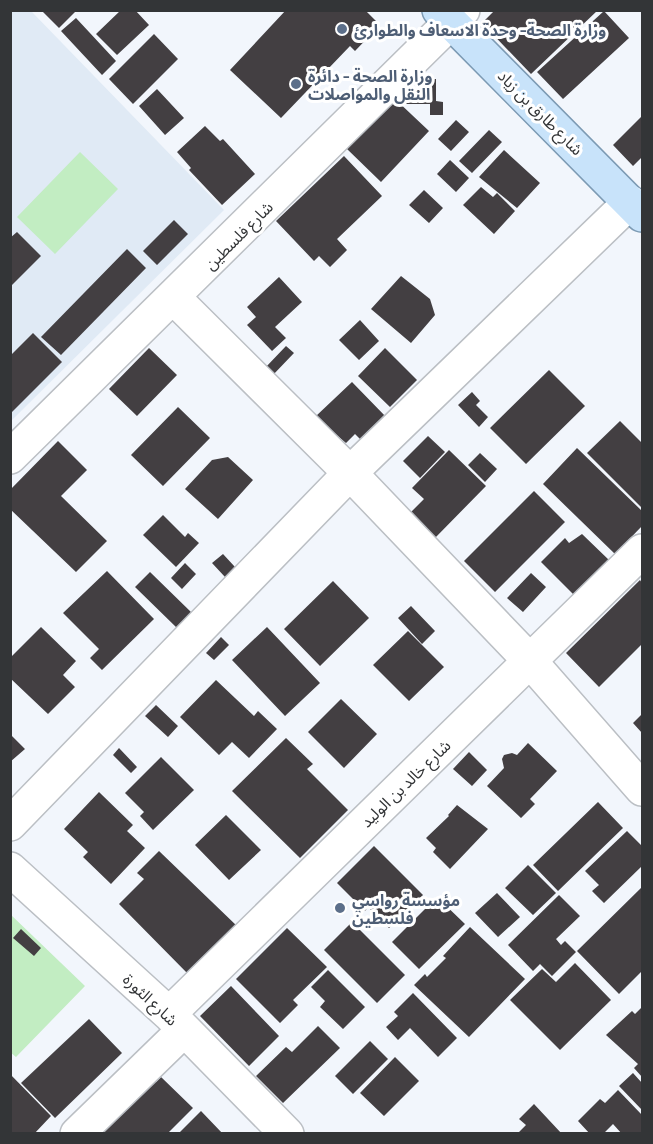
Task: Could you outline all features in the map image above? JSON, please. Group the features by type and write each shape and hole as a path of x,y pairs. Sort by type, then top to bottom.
{"main road":[{"name":"شارع طارق بن زياد","path":"451,14 636,208"}],"street":[{"name":"شارع فلسطين","path":"10,457 174,298 451,14"},
{"path":"10,824 350,473 636,208"},
{"path":"174,298 350,473 530,661 642,789"},
{"name":"شارع خالد بن الوليد","path":"77,1134 176,1022 530,661 642,551"},
{"name":"شارع الثورة","path":"10,869 176,1022 287,1134"}],"shaded area":[{"path":"11,11 31,11 224,210 11,421"}],"green space":[{"path":"80,152 118,189 55,254 17,217"},
{"path":"10,914 85,986 16,1057 10,1052"}],"building":[{"path":"41,10 77,10 59,28"},
{"path":"121,10 135,10 149,25 117,55 96,34"},
{"path":"286,10 365,10 380,25 355,51 350,46 281,118 230,70"},
{"path":"495,10 598,10 531,74 482,23"},
{"path":"604,11 629,38 563,99 537,72"},
{"path":"76,18 116,61 102,75 61,31"},
{"path":"154,34 178,59 133,104 109,79"},
{"path":"417,79 436,79 436,101 443,102 443,115 430,115 430,104 406,104 406,91 417,91"},
{"path":"157,89 184,118 165,135 139,106"},
{"path":"394,98 429,131 381,182 346,148"},
{"path":"642,116 642,157 633,166 613,145"},
{"path":"456,120 469,132 451,151 438,139"},
{"path":"205,126 220,141 223,139 255,174 222,205 189,170 191,168 177,152"},
{"path":"489,130 502,142 472,173 459,161"},
{"path":"504,150 540,183 517,208 479,177"},
{"path":"344,156 382,196 337,239 347,250 330,267 319,256 314,261 276,221"},
{"path":"450,160 469,178 456,192 437,174"},
{"path":"481,187 493,197 497,193 515,211 494,234 463,205"},
{"path":"424,190 443,208 429,223 409,205"},
{"path":"174,220 188,234 157,265 143,251"},
{"path":"17,232 41,256 10,287 10,238"},
{"path":"127,249 146,268 61,355 41,337"},
{"path":"401,276 430,299 435,315 411,343 371,309"},
{"path":"279,277 302,302 275,327 286,338 272,351 247,325 256,317 247,307"},
{"path":"360,320 379,341 359,360 339,340"},
{"path":"33,333 62,362 10,414 10,356"},
{"path":"286,346 294,353 272,376 265,368"},
{"path":"149,348 177,375 137,416 109,389"},
{"path":"385,348 417,380 390,407 358,376"},
{"path":"549,370 585,406 526,464 490,428"},
{"path":"352,382 387,418 363,442 355,434 346,443 315,417"},
{"path":"472,392 480,401 476,405 488,417 479,427 458,405"},
{"path":"178,407 210,438 163,486 131,455"},
{"path":"620,421 642,443 642,508 587,453"},
{"path":"428,436 445,452 420,478 403,461"},
{"path":"58,441 87,470 61,496 107,541 76,572 10,509 10,490"},
{"path":"577,448 642,511 642,526 615,554 543,484"},
{"path":"449,450 486,486 435,538 410,513 424,499 412,488"},
{"path":"480,453 497,469 485,482 468,465"},
{"path":"228,457 253,480 218,519 185,489 212,460"},
{"path":"534,491 565,522 495,592 464,561"},
{"path":"163,515 185,537 188,533 199,543 176,567 143,535"},
{"path":"582,534 610,561 575,596 541,562 565,538 569,543"},
{"path":"223,554 235,567 225,577 212,563"},
{"path":"185,563 196,574 182,589 171,578"},
{"path":"107,571 154,619 102,670 90,658 99,649 63,613"},
{"path":"150,572 192,613 177,628 135,587"},
{"path":"531,573 546,587 523,612 507,598"},
{"path":"640,580 642,583 642,644 599,687 566,653"},
{"path":"333,581 369,618 320,666 284,629"},
{"path":"411,606 435,631 422,644 398,618"},
{"path":"41,627 76,661 63,675 75,687 48,714 10,678 10,658"},
{"path":"267,627 320,683 285,716 232,660"},
{"path":"408,631 444,667 409,701 373,665"},
{"path":"221,637 229,645 214,660 206,653"},
{"path":"216,680 254,716 258,711 277,729 249,758 232,742 219,755 180,717"},
{"path":"341,699 377,734 344,768 308,732"},
{"path":"156,705 178,726 168,737 145,716"},
{"path":"642,714 642,733 633,723"},
{"path":"10,734 25,749 10,762"},
{"path":"286,738 313,764 307,769 348,810 300,858 232,791"},
{"path":"528,743 557,771 530,799 535,804 521,818 487,786 504,768 502,759 504,755 512,753 517,755"},
{"path":"119,748 137,767 131,773 113,755"},
{"path":"469,752 487,770 472,786 453,769"},
{"path":"161,757 194,790 153,830 140,816 144,812 125,793"},
{"path":"99,792 133,825 127,831 145,848 111,884 83,857 88,852 64,829"},
{"path":"598,802 623,828 558,891 533,865"},
{"path":"457,805 488,829 450,869 433,852 436,848 426,838"},
{"path":"226,815 261,850 229,880 195,845"},
{"path":"627,831 642,846 642,866 604,903 592,891 599,885 585,871"},
{"path":"374,846 423,895 389,928 368,907 365,911 337,883"},
{"path":"159,851 238,927 189,975 119,904 144,879 137,873"},
{"path":"528,865 556,893 533,915 505,888"},
{"path":"642,887 642,971 619,994 577,951"},
{"path":"497,893 520,917 498,937 475,913"},
{"path":"559,895 580,916 556,939 561,945 565,941 576,952 552,976 540,964 533,971 508,945"},
{"path":"437,897 465,924 419,969 392,942"},
{"path":"352,922 405,975 377,1003 324,950"},
{"path":"470,927 525,979 469,1037 414,985 425,974 427,977 446,958 443,956"},
{"path":"287,928 327,967 293,1000 298,1005 280,1023 236,979"},
{"path":"21,929 41,948 34,956 13,938"},
{"path":"575,963 611,1000 560,1050 510,1000 542,969 556,982"},
{"path":"328,970 365,1007 343,1029 320,1007 325,1001 311,987"},
{"path":"231,986 279,1036 249,1066 200,1016"},
{"path":"413,993 457,1038 438,1057 410,1028 398,1040 386,1027 398,1016 394,1012"},
{"path":"642,1007 642,1077 634,1068 638,1064 606,1035 632,1011 635,1014"},
{"path":"89,1019 122,1053 55,1118 21,1083"},
{"path":"318,1026 340,1048 283,1103 256,1076 286,1047 292,1052"},
{"path":"370,1041 388,1059 353,1094 335,1076"},
{"path":"395,1057 419,1081 384,1116 360,1093"},
{"path":"633,1073 642,1083 642,1110 619,1086"},
{"path":"10,1074 51,1116 34,1134 10,1134"},
{"path":"150,1076 156,1082 161,1077 193,1108 167,1134 87,1134"},
{"path":"618,1090 642,1115 642,1134 622,1134 613,1124 603,1134 590,1134 578,1121 600,1099 605,1103"},
{"path":"534,1104 562,1134 517,1134 526,1125 519,1119"},
{"path":"201,1111 223,1134 178,1134"}],"place":[{"name":"وزارة الصحة- وحدة الاسعاف والطوارئ","path":"342,29"},
{"name":"وزارة الصحة - دائرة النقل والمواصلات","path":"296,84"},
{"name":"مؤسسة رواسي فلسطين","path":"340,908"}]}
